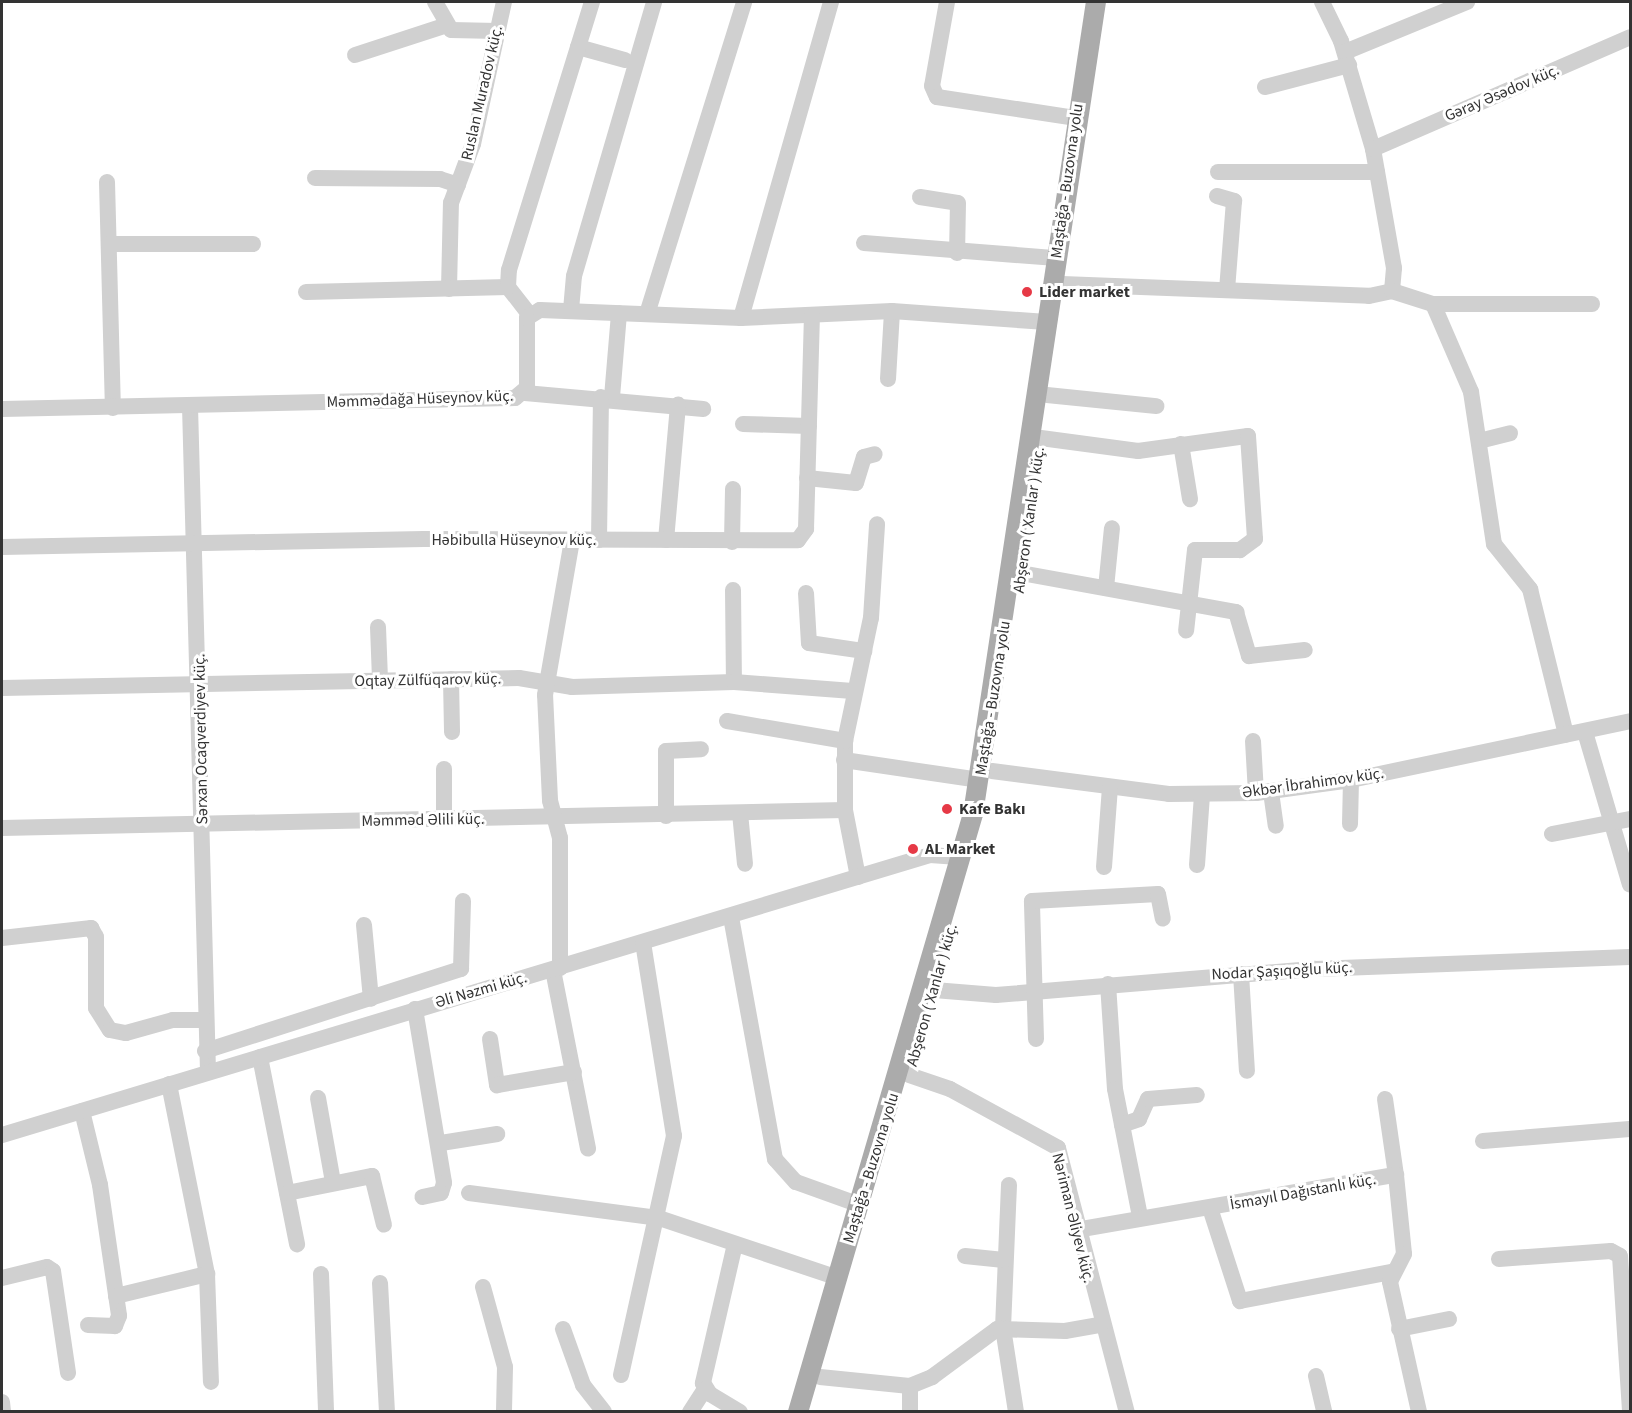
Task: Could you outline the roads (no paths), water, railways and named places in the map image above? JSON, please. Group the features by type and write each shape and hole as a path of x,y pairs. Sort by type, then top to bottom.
{"main road":[{"name":"Maştağa - Buzovna yolu","path":"798,1412 967,858 986,775 1047,321 1076,118 1096,2"},
{"name":"Abşeron ( Xanlar ) küç.","path":"986,775 1022,573 1062,284 1107,2"},
{"name":"Abşeron ( Xanlar ) küç.","path":"809,1412 934,990 967,858"}],"street":[{"path":"435,2 444,26"},
{"name":"Ruslan Muradov küç.","path":"449,289 449,217 473,144 504,2"},
{"path":"508,287 592,2"},
{"path":"571,310 574,276 654,2"},
{"path":"647,314 744,2"},
{"path":"741,318 831,2"},
{"path":"946,2 932,86 937,97 1076,118"},
{"path":"1322,2 1347,59 1373,148 1394,268 1392,291"},
{"path":"1265,87 1347,59 1467,2"},
{"path":"355,55 444,26 497,31"},
{"name":"Gəray Əsədov küç.","path":"1373,148 1630,37"},
{"path":"578,47 624,60"},
{"path":"1218,172 1377,172"},
{"path":"315,178 440,179 458,184"},
{"path":"107,182 113,408"},
{"path":"1217,196 1234,201 1227,290"},
{"path":"920,197 958,203 957,253"},
{"path":"864,243 957,253 1056,258"},
{"path":"109,244 253,244"},
{"path":"1062,284 1369,296 1392,291 1433,304 1592,304"},
{"path":"306,292 508,287"},
{"path":"508,287 529,314 571,310 741,318 892,311 1047,321"},
{"path":"1433,304 1466,374 1479,441 1494,544 1530,589 1566,735"},
{"path":"888,379 892,311"},
{"path":"599,540 606,397 619,313"},
{"name":"Məmmədağa Hüseynov küç.","path":"2,409 490,399 525,393 529,314"},
{"name":"Həbibulla Hüseynov küç.","path":"2,547 572,540 732,542 803,538 810,426 812,316"},
{"path":"525,393 606,397 703,409"},
{"path":"1047,395 1156,406"},
{"path":"666,540 678,405"},
{"name":"Sərxan Ocaqverdiyev küç.","path":"190,406 201,684 204,1020 208,1072"},
{"path":"743,424 810,426"},
{"path":"1479,441 1510,433"},
{"path":"1041,438 1129,451 1248,436 1255,539 1240,550 1195,550 1186,631"},
{"path":"1181,444 1190,499"},
{"path":"807,478 856,483 864,457 875,454"},
{"path":"732,542 733,489"},
{"path":"858,877 845,810 845,741 853,691 864,651 878,524"},
{"path":"1106,588 1112,528"},
{"path":"572,540 562,580 558,641 546,684 555,819 560,838 557,969 588,1149"},
{"path":"1022,573 1189,603 1240,615 1249,656 1305,651"},
{"path":"733,590 734,682"},
{"path":"806,593 810,643 864,651"},
{"path":"378,627 380,680"},
{"name":"Oqtay Zülfüqarov küç.","path":"2,688 519,678 546,684 734,682 853,691"},
{"path":"451,679 452,732"},
{"path":"727,721 845,741"},
{"name":"Əkbər İbrahimov küç.","path":"844,760 1202,796 1264,793 1351,780 1630,721"},
{"path":"1586,732 1630,885"},
{"path":"1253,741 1264,793 1276,826"},
{"path":"666,816 666,751 701,749"},
{"path":"444,770 444,818"},
{"path":"1350,824 1351,780"},
{"path":"1104,867 1110,787"},
{"path":"1197,865 1202,796"},
{"name":"Məmməd Əlili küç.","path":"2,828 444,818 555,819 845,810"},
{"path":"740,813 746,864"},
{"path":"1552,834 1630,819"},
{"name":"Əli Nəzmi küç.","path":"2,1135 415,1009 643,944 930,855 967,858"},
{"path":"1036,1039 1032,901 1158,894 1163,919"},
{"path":"205,1051 371,999 465,965 463,901"},
{"path":"731,917 776,1159 796,1182 860,1205"},
{"path":"364,925 371,999"},
{"path":"2,938 91,928 96,937 96,1008 110,1030 126,1033 173,1020 204,1020"},
{"path":"621,1375 659,1218 674,1120 643,944"},
{"name":"Nodar Şaşıqoğlu küç.","path":"934,990 981,996 1241,974 1630,957"},
{"path":"1241,974 1247,1071"},
{"path":"1108,984 1122,1125 1140,1216"},
{"path":"415,1009 441,1143 444,1190 422,1197"},
{"path":"490,1039 497,1085 574,1072"},
{"path":"260,1057 297,1244"},
{"name":"Nəriman Əliyev küç.","path":"909,1075 950,1089 1053,1144 1100,1325 1127,1412"},
{"path":"169,1084 207,1274 211,1382"},
{"path":"1122,1125 1139,1119 1148,1099 1197,1095"},
{"path":"318,1098 333,1182"},
{"path":"1385,1099 1396,1175"},
{"path":"82,1110 100,1185 116,1296 115,1326 88,1325"},
{"path":"1483,1141 1630,1129"},
{"path":"441,1143 498,1134"},
{"name":"İsmayıl Dağıstanlı küç.","path":"1076,1230 1140,1216 1210,1208 1396,1175 1404,1254 1390,1272"},
{"path":"287,1193 372,1176 384,1225"},
{"path":"1009,1185 1004,1260 1004,1328 1016,1412"},
{"path":"469,1193 659,1218 838,1278"},
{"path":"1210,1208 1240,1301 1390,1272 1399,1329 1419,1412"},
{"path":"690,1412 705,1389 704,1376 735,1244"},
{"path":"1499,1259 1611,1251 1620,1256 1630,1412"},
{"path":"965,1256 1004,1260"},
{"path":"2,1278 47,1267 52,1271 68,1373"},
{"path":"116,1296 207,1274"},
{"path":"321,1274 326,1412"},
{"path":"380,1283 387,1412"},
{"path":"483,1287 506,1367 504,1412"},
{"path":"1399,1329 1449,1319"},
{"path":"820,1377 910,1386 1004,1328 1065,1331 1100,1325"},
{"path":"563,1329 583,1385 604,1412"},
{"path":"1316,1376 1324,1412"},
{"path":"910,1386 910,1412"},
{"path":"705,1389 740,1412"},
{"path":"2,1402 3,1412"}],"place":[{"name":"Lider market","path":"1027,292"},
{"name":"Kafe Bakı","path":"947,809"},
{"name":"AL Market","path":"913,849"}]}
